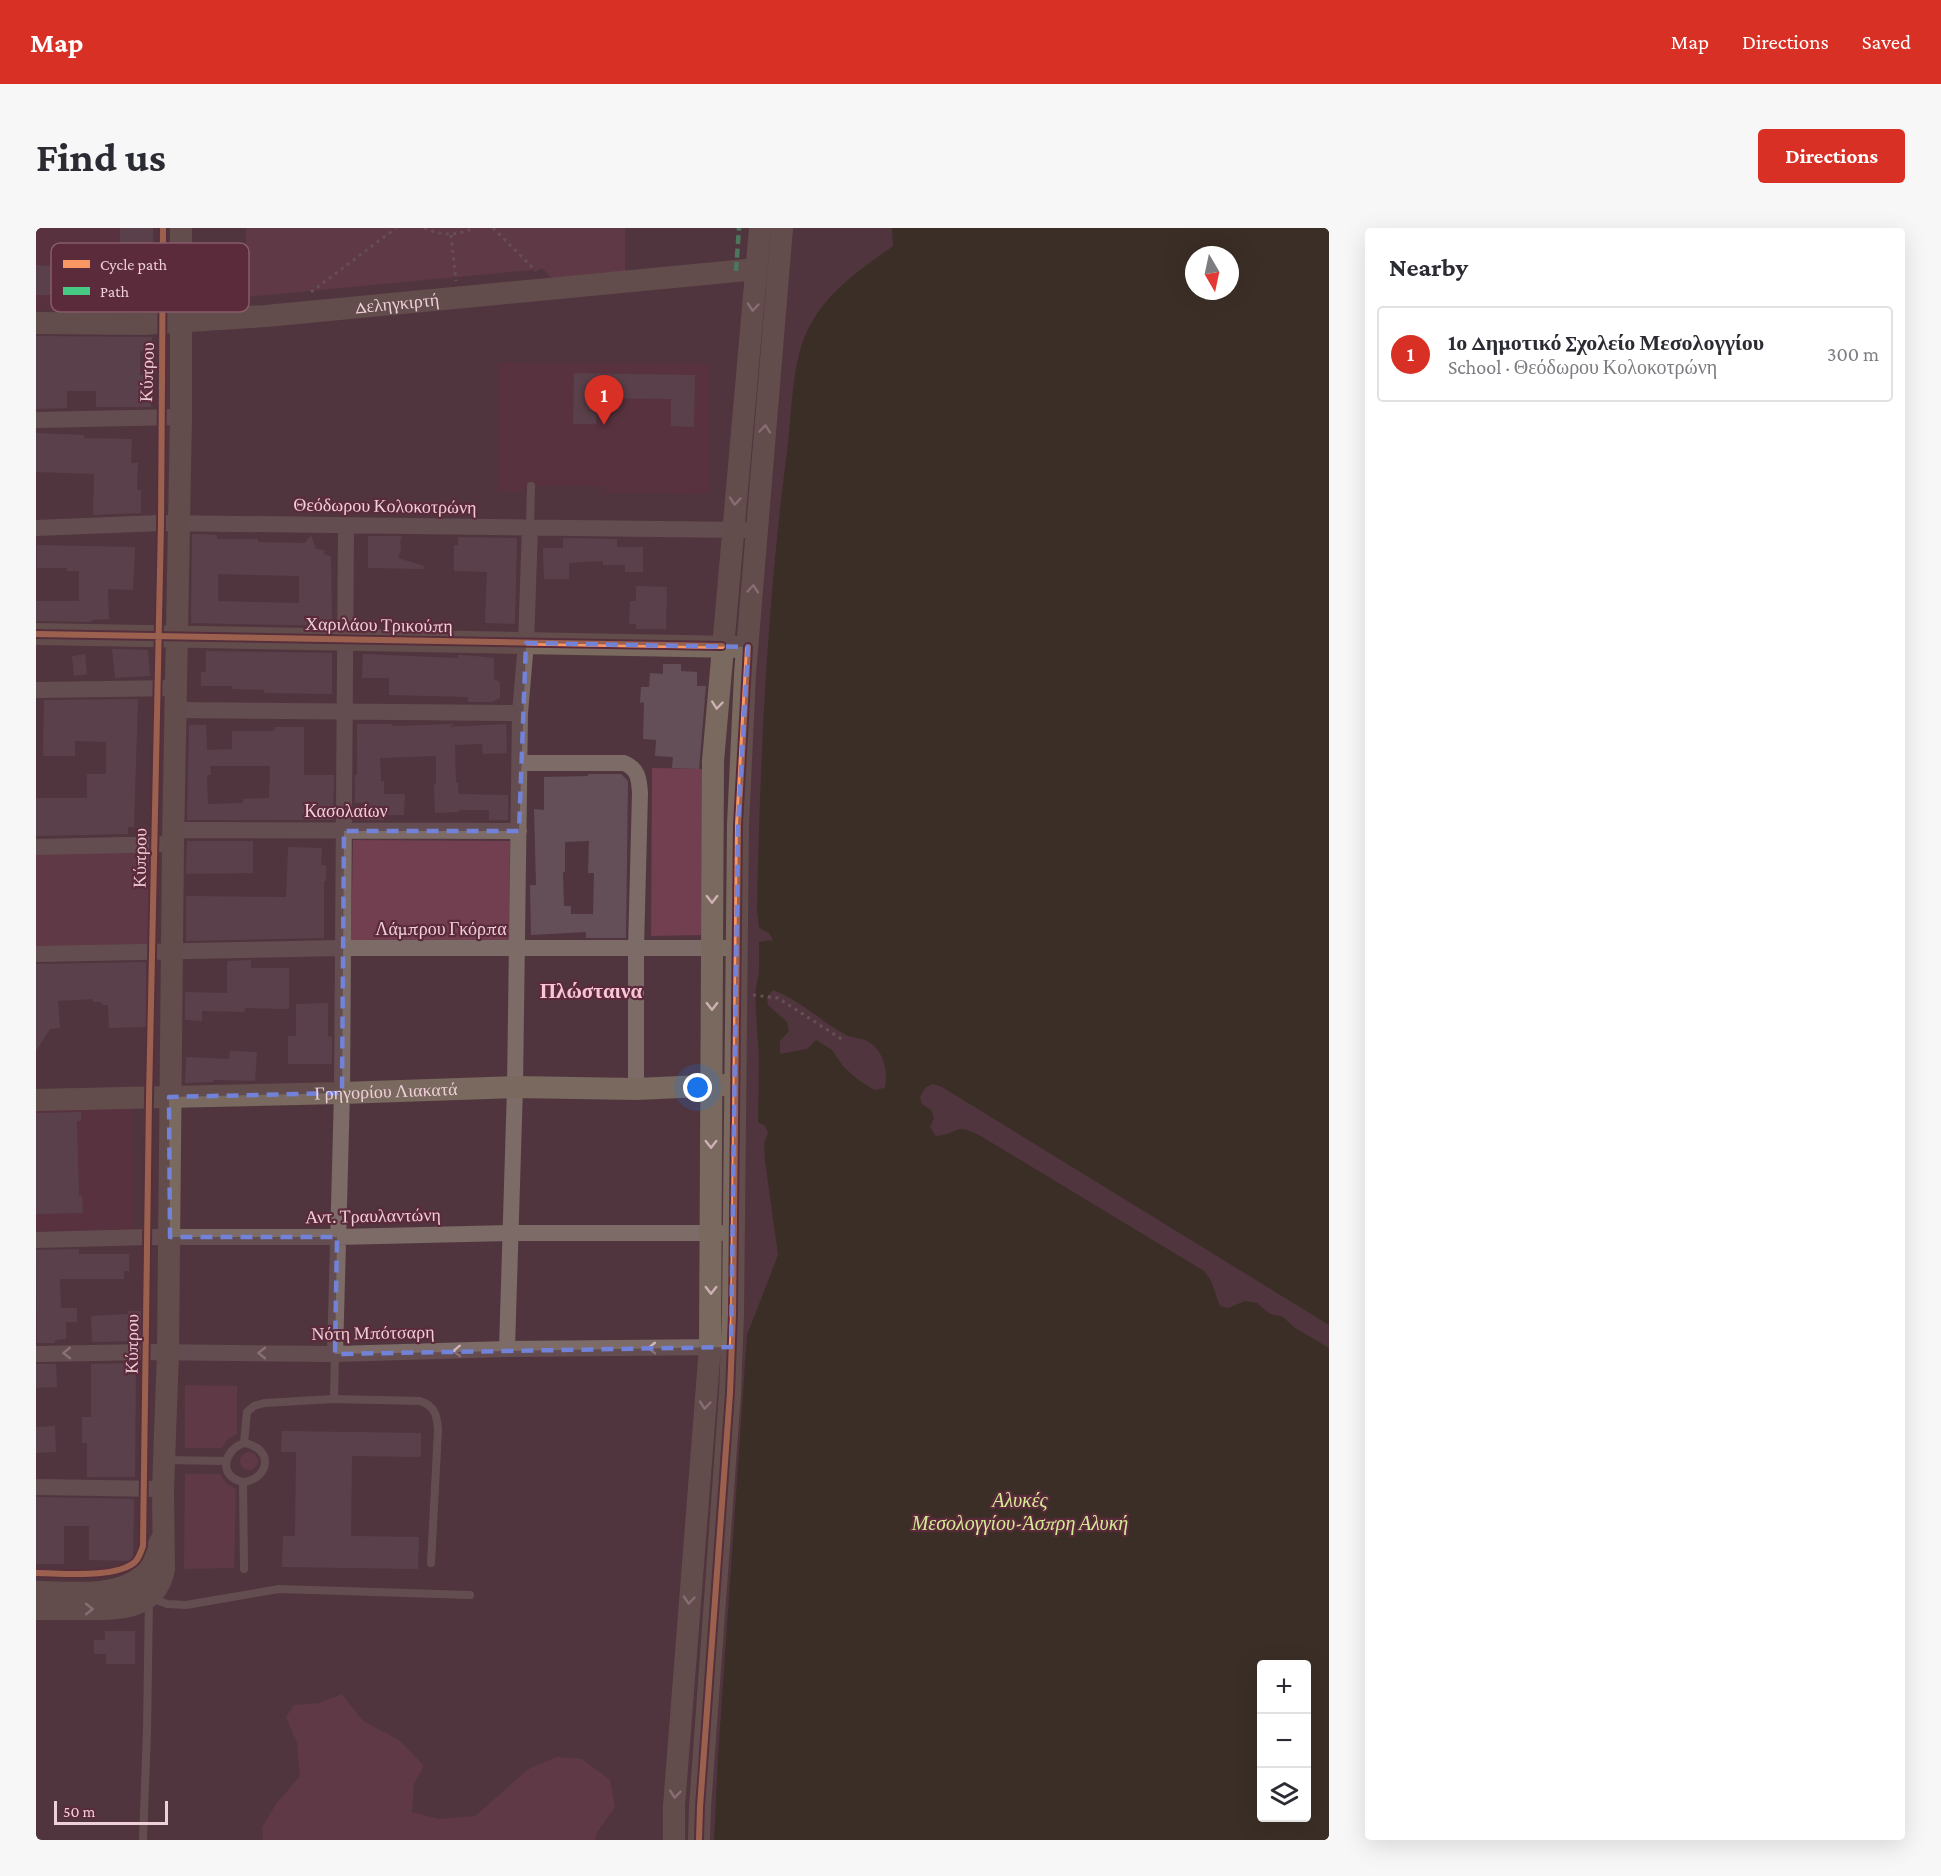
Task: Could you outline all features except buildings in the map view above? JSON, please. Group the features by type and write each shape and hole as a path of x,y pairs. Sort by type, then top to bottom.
{"street":[{"name":"Κύπρου","path":"181,228 181,243"},
{"path":"699,1840 699,1807 730,1394 721,1347 711,1233 713,761 760,228"},
{"path":"674,1840 674,1806 681,1711 734,1233 740,772 782,228"},
{"name":"Δεληγκιρτή","path":"36,323 142,324 266,316 757,269"},
{"name":"Κύπρου","path":"139,1595 138,1579 147,1570 164,1533 163,1489 170,1237 171,951 180,523 180,312"},
{"path":"36,420 181,417"},
{"name":"Θεόδωρου Κολοκοτρώνη","path":"36,528 180,523 758,530"},
{"path":"334,1354 342,1093 346,525"},
{"path":"507,1349 515,1087 520,713 526,643 530,528"},
{"name":"Χαριλάου Τρικούπη","path":"36,634 748,647"},
{"path":"36,690 346,712 520,713"},
{"path":"520,763 624,763 631,766 638,774 640,793 636,948 636,1089"},
{"name":"Κασολαίων","path":"36,847 173,837 344,831 519,831"},
{"name":"Λάμπρου Γκόρπα","path":"36,954 342,948 736,948"},
{"name":"Γρηγορίου Λιακατά","path":"36,1100 515,1087 636,1089 736,1084"},
{"name":"Αντ. Τραυλαντώνη","path":"36,1240 510,1233 734,1233"},
{"name":"Νότη Μπότσαρη","path":"36,1354 168,1352 334,1354 507,1349 721,1347"},
{"path":"36,1487 163,1489"},
{"path":"36,1592 117,1590 139,1595"},
{"path":"36,1609 127,1607 139,1595"}],"lane":[{"path":"530,528 531,486"},
{"path":"334,1354 334,1399"},
{"path":"244,1443 245,1418 247,1412 254,1406 276,1402 334,1399 420,1401 429,1404 435,1410 438,1430 431,1563"},
{"path":"244,1443 258,1447 262,1451 264,1469 256,1478 243,1482 236,1481 229,1475 226,1461 233,1448 244,1443"},
{"path":"164,1460 226,1461"},
{"path":"243,1482 244,1569"},
{"path":"143,1840 147,1731 139,1595 167,1604 186,1605 279,1588 470,1595"}],"path":[{"path":"311,292 396,228"},
{"path":"424,228 436,233 451,235 474,228"},
{"path":"493,228 554,288"},
{"path":"451,235 458,297"},
{"path":"751,995 778,998 843,1040"}],"highlighted area":[{"path":"526,643 748,647 738,825 731,1347 335,1354 337,1237 170,1237 169,1097 342,1093 344,831 519,831"}],"shaded area":[{"path":"36,228 153,228 153,243 51,243 51,310 36,310"},
{"path":"246,228 625,228 625,275 554,280 543,269 249,297 249,243 246,243"},
{"path":"498,363 710,364 710,494 605,493 604,486 524,486 523,492 498,492"},
{"path":"652,768 705,769 704,935 651,936"},
{"path":"353,840 510,841 509,940 351,940"},
{"path":"151,849 149,946 36,948 36,852"},
{"path":"132,1105 133,1230 36,1231 36,1107"},
{"path":"185,1385 237,1386 237,1434 227,1440 222,1448 185,1448"},
{"path":"249,1452 255,1455 258,1461 255,1467 249,1470 243,1467 240,1461 243,1455"},
{"path":"185,1474 220,1474 226,1483 236,1489 234,1568 184,1569"},
{"path":"342,1694 363,1721 399,1740 424,1766 414,1784 412,1812 439,1819 475,1816 530,1768 557,1757 582,1759 610,1780 615,1807 598,1831 595,1840 263,1840 262,1827 276,1804 300,1776 297,1743 286,1717 294,1705 319,1703"}],"water":[{"name":"Αλυκές Μεσολογγίου-Άσπρη Αλυκή","path":"892,228 1329,228 1329,1325 942,1087 933,1084 926,1087 920,1097 922,1104 931,1110 934,1118 930,1127 936,1136 960,1129 979,1135 1204,1271 1208,1275 1220,1306 1228,1308 1245,1301 1257,1303 1270,1314 1283,1317 1295,1328 1329,1348 1329,1840 714,1840 747,1335 778,1255 765,1161 764,1144 768,1133 765,1126 758,1122 759,1060 755,993 759,973 759,942 773,940 769,933 759,928 757,910 760,796 774,566 800,349 812,321 821,308 842,285 893,246","holes":["773,990 801,1005 844,1034 873,1045 885,1065 885,1088 874,1090 857,1079 843,1066 832,1050 816,1040 807,1049 780,1054 780,1041 789,1031 787,1022 768,1005 767,997"]}],"marked path":[{"path":"736,271 739,228"}],"cycle path":[{"path":"163,228 163,243"},
{"path":"36,1573 87,1574 115,1571 135,1562 143,1546 149,1098 161,523 162,312"},
{"path":"36,634 722,646"},
{"path":"699,1840 730,1393 733,1314 738,825 748,647"}],"place":[{"name":"1ο Δημοτικό Σχολείο Μεσολογγίου","path":"604,425"}],"district":[{"name":"Πλώσταινα","path":"591,991"}]}
